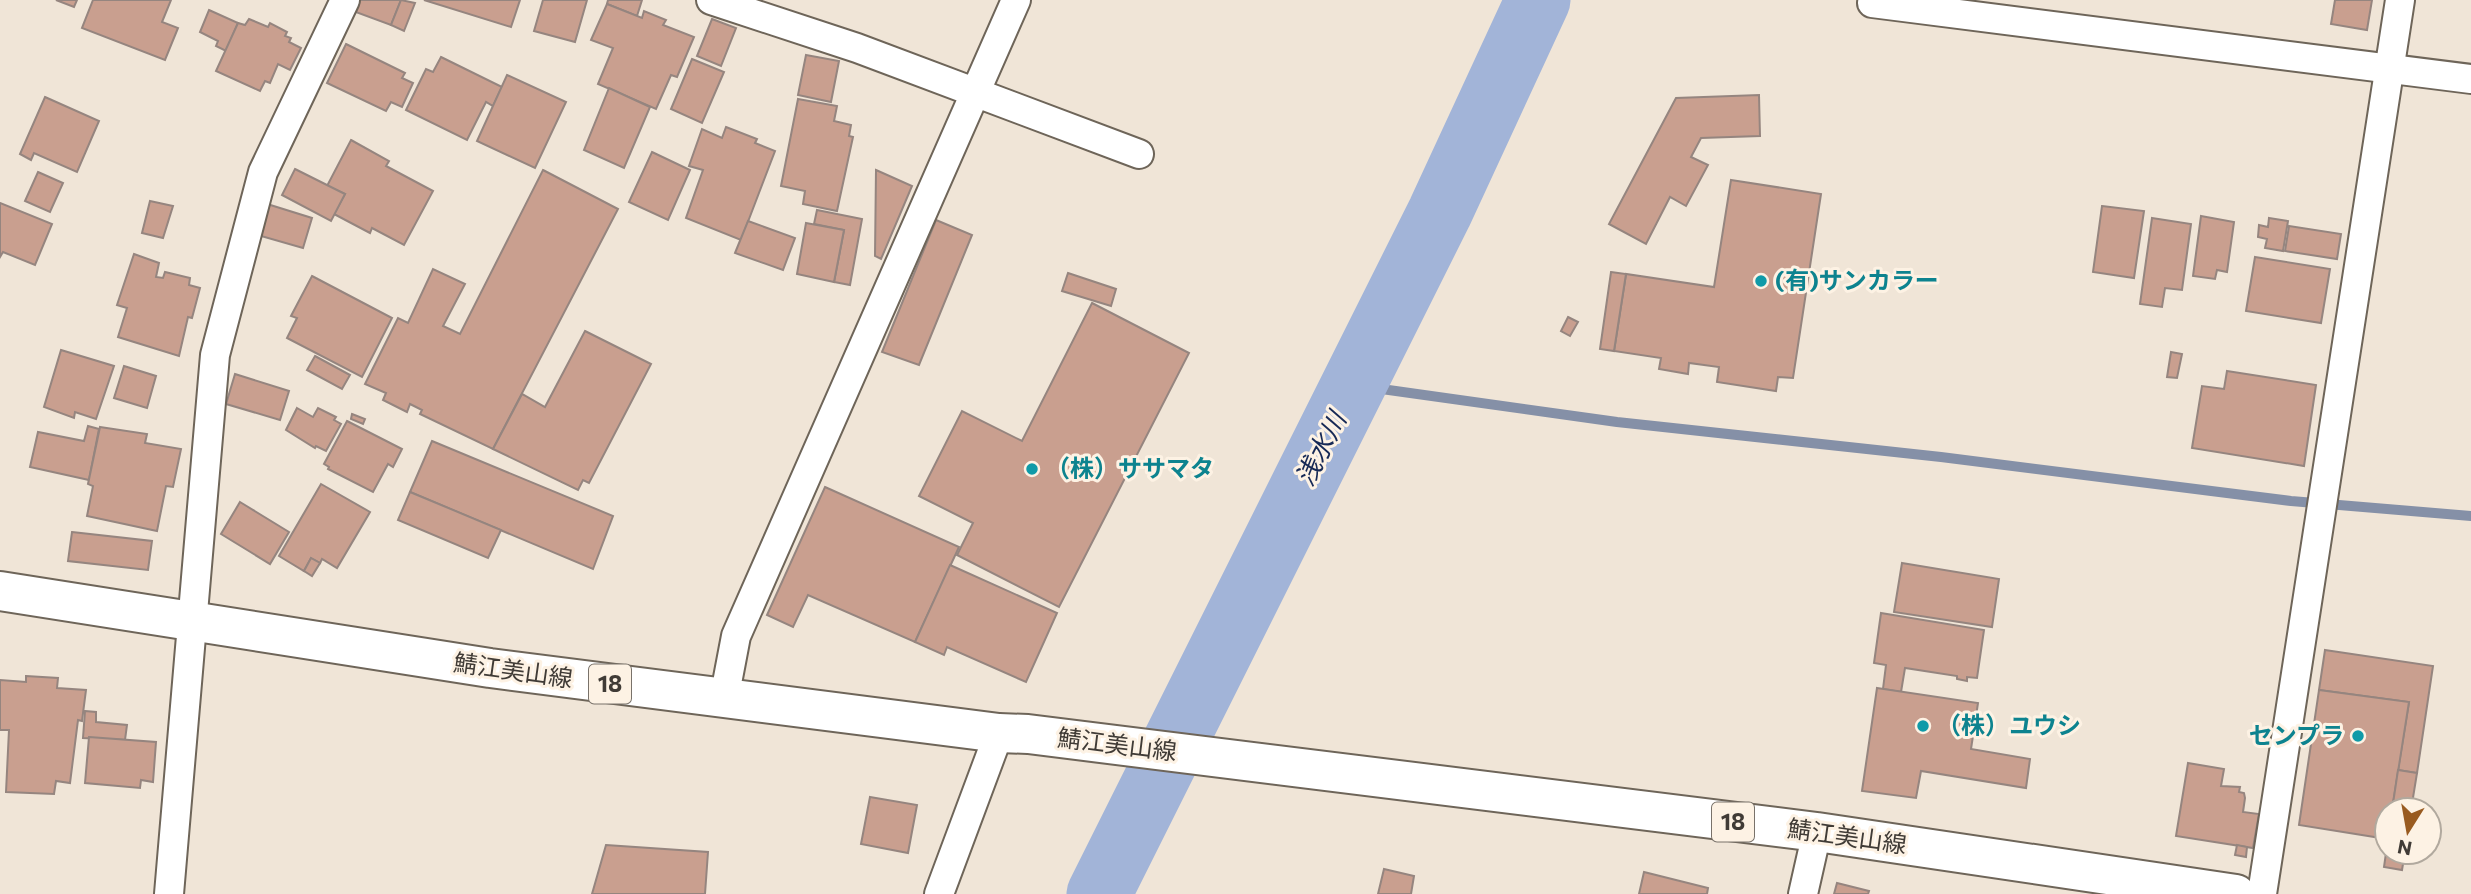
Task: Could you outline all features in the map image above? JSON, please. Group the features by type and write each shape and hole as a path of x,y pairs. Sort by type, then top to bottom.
{"main road":[{"name":"鯖江美山線","path":"0,592 490,668 1817,832 2236,894"}],"street":[{"path":"169,894 215,355 263,172 344,0"},
{"path":"712,0 857,48 1139,154"},
{"path":"724,699 736,636 1016,0"},
{"path":"2262,894 2400,0"},
{"path":"1872,3 2471,79"},
{"path":"939,894 1014,734"},
{"path":"1803,894 1817,832"}],"building":[{"path":"56,0 77,0 74,7"},
{"path":"93,0 171,0 162,22 178,28 165,60 82,28"},
{"path":"358,0 401,0 391,25 353,11"},
{"path":"401,0 415,3 404,31 391,25"},
{"path":"424,0 520,0 511,27"},
{"path":"543,0 587,0 575,42 534,31"},
{"path":"608,0 642,0 637,16 607,4"},
{"path":"2335,0 2372,0 2367,30 2331,24"},
{"path":"607,4 642,18 644,11 666,20 663,25 694,37 677,77 671,75 656,109 598,84 613,48 591,40"},
{"path":"209,10 238,23 226,51 216,46 218,41 200,32"},
{"path":"249,19 268,27 270,23 287,32 285,36 291,38 289,42 301,48 290,70 278,64 270,83 265,81 260,91 216,71 238,23 245,25"},
{"path":"712,19 736,28 721,66 697,56"},
{"path":"346,44 405,73 402,78 413,83 402,107 391,102 386,111 327,83"},
{"path":"806,55 839,61 831,102 798,95"},
{"path":"441,57 502,87 493,106 486,102 467,140 406,110 426,69 433,72"},
{"path":"692,59 724,72 702,123 671,109"},
{"path":"507,75 566,102 535,168 477,141"},
{"path":"609,88 650,107 624,168 584,150"},
{"path":"1759,95 1760,136 1701,138 1691,157 1708,165 1686,206 1670,197 1646,244 1609,224 1676,98"},
{"path":"45,97 99,121 77,172 34,153 31,160 20,154"},
{"path":"798,99 837,106 834,121 851,125 849,136 853,137 837,211 803,204 805,191 781,186"},
{"path":"726,127 757,139 755,143 775,151 741,240 686,218 703,170 689,166 702,129 722,138"},
{"path":"351,140 389,161 386,166 433,191 404,245 372,228 370,233 334,214 345,194 327,186"},
{"path":"652,152 690,170 668,220 629,202"},
{"path":"295,169 345,194 331,221 282,195"},
{"path":"543,170 618,209 493,449 420,414 422,410 410,404 407,412 383,400 386,393 365,384 398,318 408,323 433,269 465,284 443,326 460,334"},
{"path":"876,170 912,186 881,259 875,256"},
{"path":"38,172 63,183 50,212 25,201"},
{"name":"(有)サンカラー","path":"1731,180 1821,194 1793,378 1778,377 1776,391 1717,382 1719,367 1689,363 1688,374 1659,369 1661,358 1614,351 1626,274 1714,287"},
{"path":"150,201 173,206 163,238 142,233"},
{"path":"0,203 52,224 35,265 3,252 0,257"},
{"path":"264,203 312,218 303,248 254,234"},
{"path":"2102,206 2144,211 2134,278 2093,272"},
{"path":"817,210 862,219 850,285 834,282 844,230 814,224"},
{"path":"2201,216 2234,222 2227,272 2217,270 2215,279 2193,276"},
{"path":"2152,218 2191,224 2182,290 2165,288 2162,307 2140,304"},
{"path":"2269,218 2288,221 2283,251 2265,248 2267,239 2258,237 2259,225 2268,227"},
{"path":"936,220 972,235 919,365 882,352"},
{"path":"748,221 795,238 783,270 735,253"},
{"path":"806,223 844,230 834,282 797,274"},
{"path":"2289,226 2341,234 2337,259 2285,251"},
{"path":"134,254 159,263 156,277 163,278 165,272 190,278 189,285 200,288 192,318 188,317 179,356 118,337 127,308 117,305"},
{"path":"2255,257 2330,269 2321,323 2246,311"},
{"path":"1611,272 1626,274 1614,351 1600,349"},
{"path":"1068,273 1116,289 1111,306 1062,291"},
{"path":"312,276 392,318 362,377 287,338 297,318 291,316"},
{"name":"（株）ササマタ","path":"1092,303 1189,353 1059,607 957,555 973,523 919,496 962,411 1022,441"},
{"path":"1568,317 1578,322 1570,336 1561,331"},
{"path":"585,331 651,364 589,483 583,480 578,490 493,449 522,394 545,407"},
{"path":"61,350 114,366 96,419 75,412 74,418 44,407"},
{"path":"2171,352 2182,354 2177,378 2167,377"},
{"path":"315,356 350,375 342,389 307,370"},
{"path":"124,366 156,376 147,408 114,398"},
{"path":"2227,371 2316,385 2304,466 2192,448 2202,386 2224,389"},
{"path":"235,374 289,391 280,420 226,404"},
{"path":"297,408 313,417 318,408 336,417 334,420 341,424 326,451 316,446 315,448 286,430"},
{"path":"352,414 365,419 363,424 351,419"},
{"path":"347,421 402,449 393,467 388,464 373,492 328,469 324,464"},
{"path":"88,426 99,429 89,480 30,467 38,432 84,441"},
{"path":"100,427 147,434 145,443 181,449 173,487 166,486 157,531 87,516 93,486 88,484"},
{"path":"432,441 613,516 593,569 410,492"},
{"path":"321,484 370,512 337,568 322,559 320,563 311,558 304,571 279,556"},
{"path":"825,487 959,547 915,642 808,595 793,627 767,615"},
{"path":"410,492 501,530 488,558 398,520"},
{"path":"240,502 289,532 270,564 221,534"},
{"path":"72,532 152,541 148,570 68,561"},
{"path":"311,558 320,563 312,576 304,571"},
{"path":"1902,563 1999,579 1992,627 1894,612"},
{"path":"950,565 1057,613 1026,682 947,647 944,655 915,642"},
{"path":"1881,613 1984,630 1977,678 1967,677 1967,681 1957,679 1957,676 1905,668 1901,692 1883,689 1886,665 1874,663"},
{"path":"2325,650 2433,666 2417,773 2398,770 2409,702 2319,690"},
{"path":"26,676 58,678 57,688 86,690 82,721 78,720 70,783 56,781 54,794 6,792 9,730 0,730 0,680 26,682"},
{"name":"（株）ユウシ","path":"1877,688 1978,703 1971,749 2030,759 2026,788 1921,771 1916,798 1862,791"},
{"name":"センプラ","path":"2319,690 2409,702 2394,796 2373,796 2373,837 2299,825"},
{"path":"85,711 96,712 96,722 127,725 125,740 83,738"},
{"path":"89,737 156,742 153,782 141,780 140,788 85,783"},
{"path":"2188,763 2224,769 2221,786 2240,787 2239,792 2244,793 2245,798 2243,812 2259,814 2253,848 2176,836"},
{"path":"2398,770 2417,773 2413,796 2394,796"},
{"path":"870,797 917,805 908,853 861,844"},
{"path":"606,845 708,852 705,894 592,894"},
{"path":"2237,845 2247,847 2246,857 2235,855"},
{"path":"2384,866 2403,866 2402,870"},
{"path":"1384,869 1414,876 1411,894 1378,894"},
{"path":"1644,872 1708,888 1707,894 1639,894"},
{"path":"1837,883 1869,891 1868,894 1834,894"}],"waterway":[{"name":"浅水川","path":"1099,894 1440,212 1538,0"},
{"path":"1353,385 1617,422 1941,457 2291,501 2471,516"}],"place":[{"name":"(有)サンカラー","path":"1761,281"},
{"name":"（株）ササマタ","path":"1032,469"},
{"name":"（株）ユウシ","path":"1923,726"},
{"name":"センプラ","path":"2358,736"}]}
